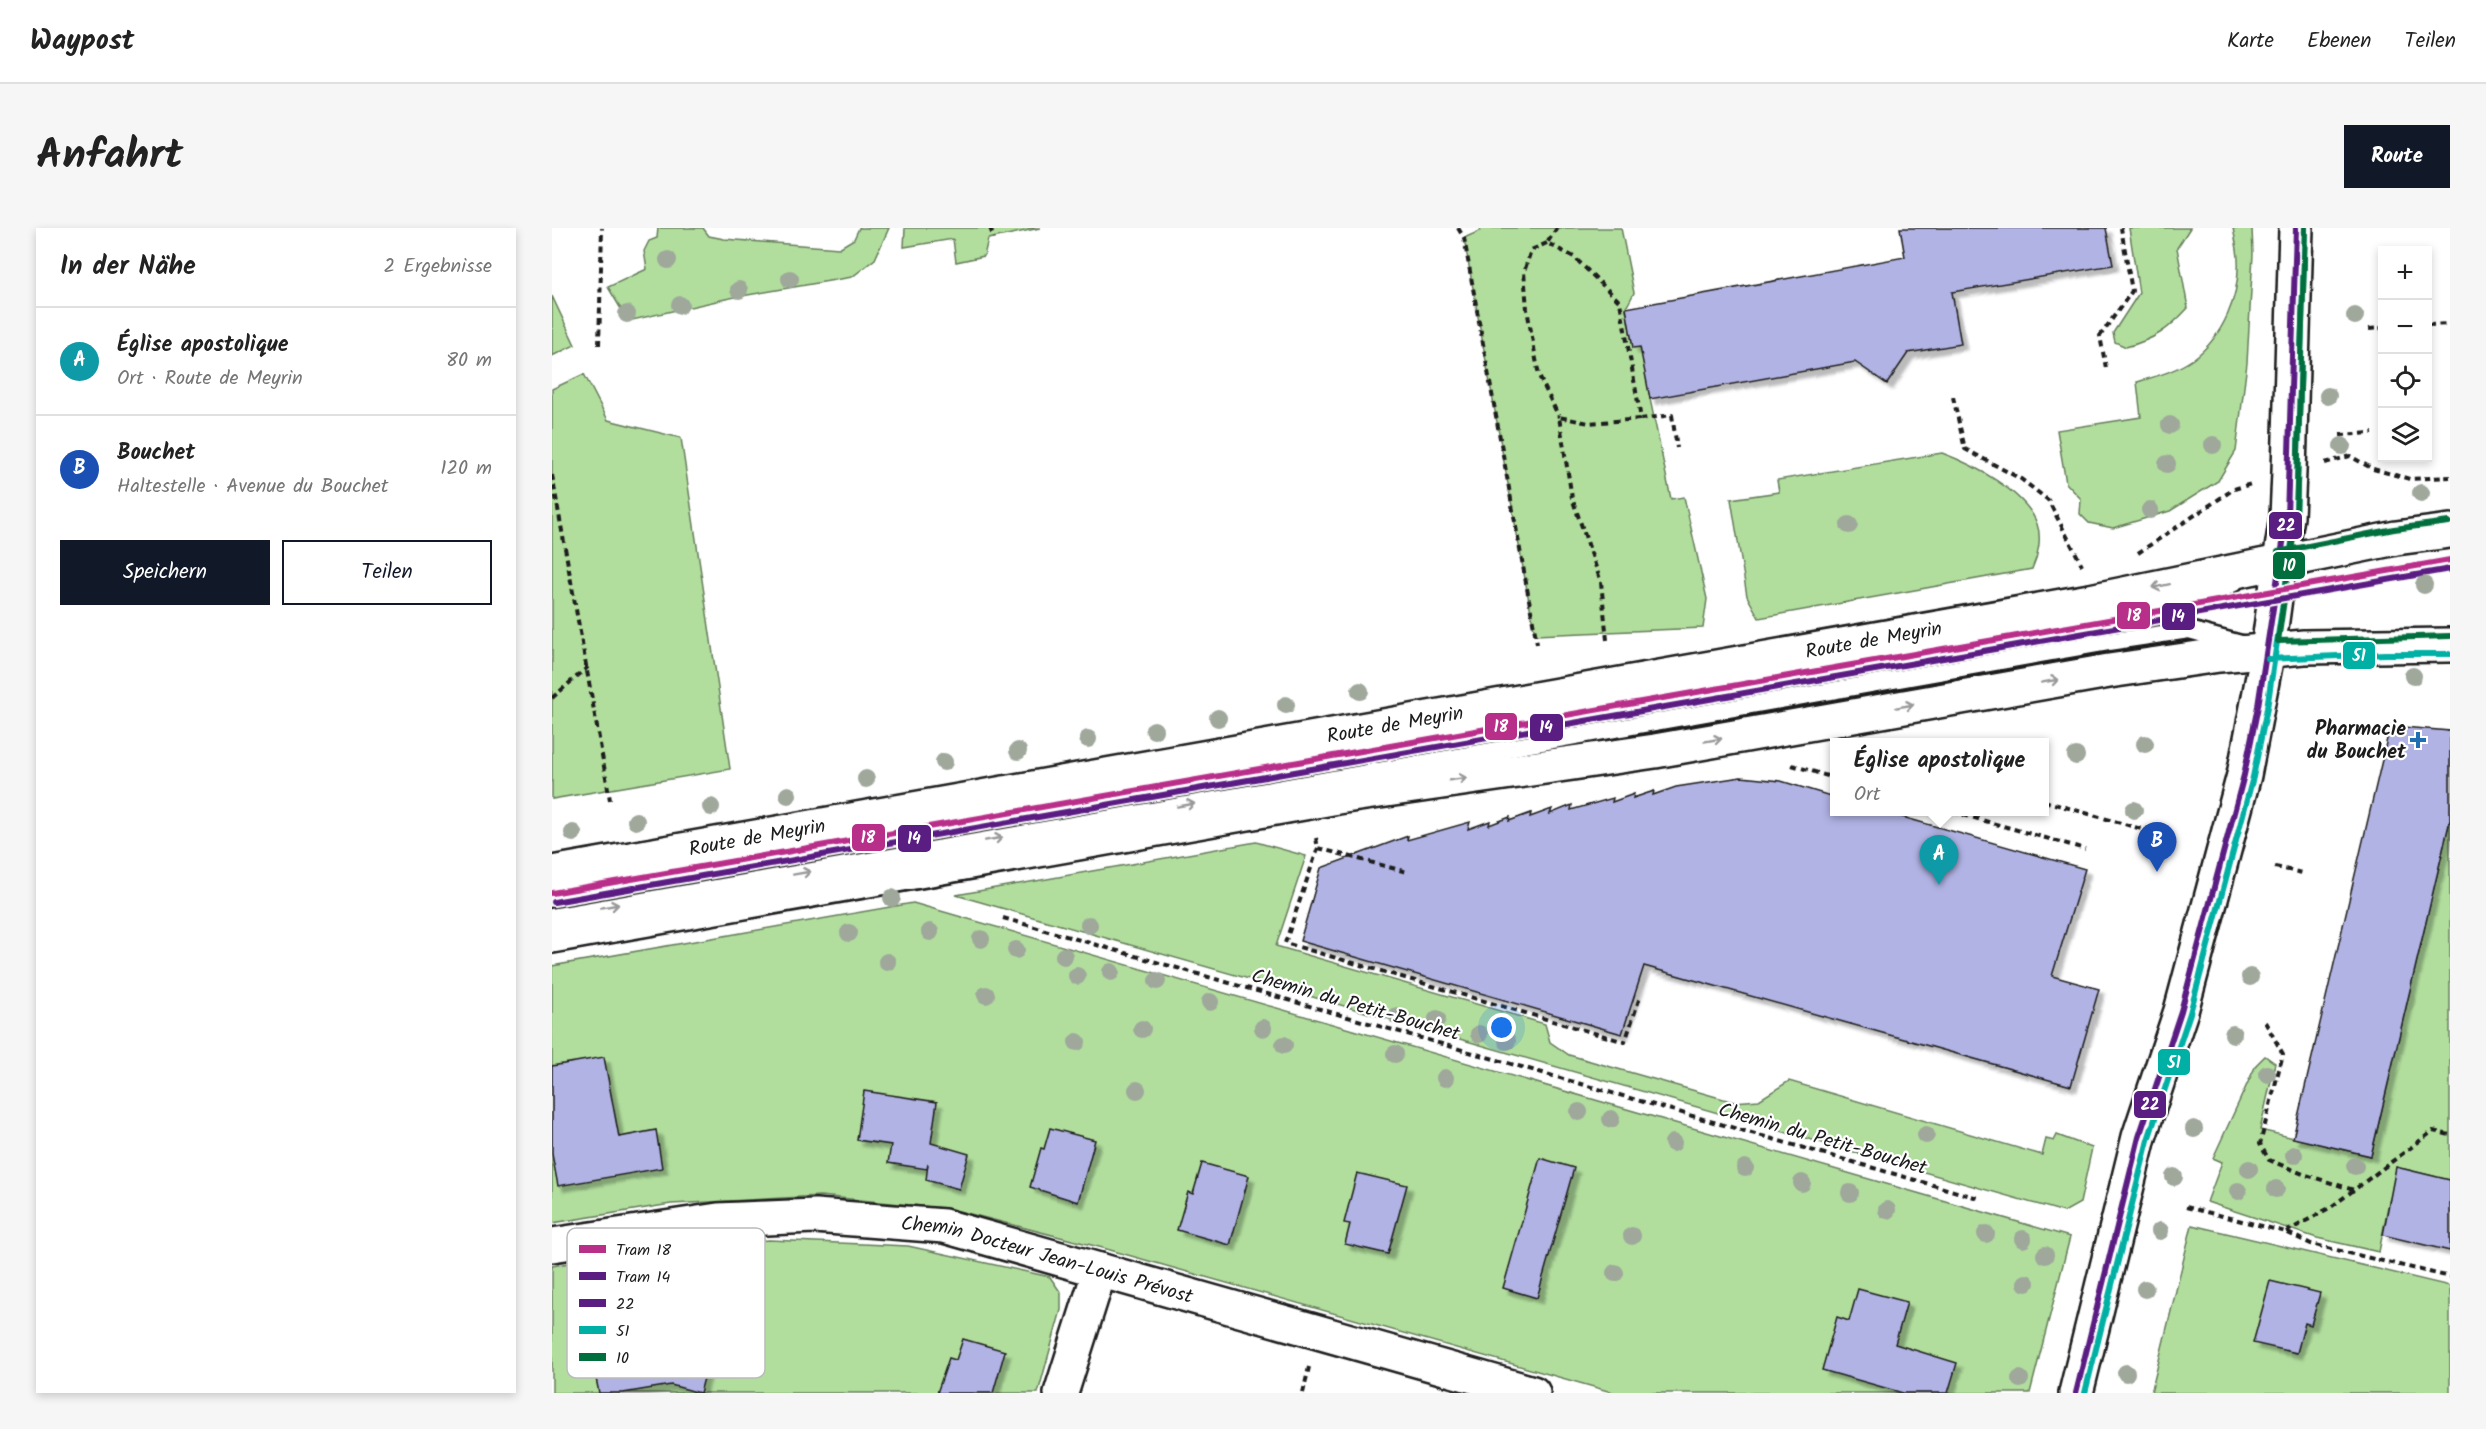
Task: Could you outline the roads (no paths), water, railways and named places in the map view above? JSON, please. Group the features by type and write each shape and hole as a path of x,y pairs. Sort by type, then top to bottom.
{"main road":[{"path":"2076,1393 2139,1137 2181,1011 2244,775 2268,650 2286,517 2289,472 2296,228"},
{"name":"Route de Meyrin","path":"552,873 2090,601 2407,536 2450,531"},
{"path":"552,936 1338,797 1655,751 2109,671 2268,650 2362,645 2450,645"},
{"name":"Chemin Docteur Jean-Louis Prévost","path":"665,1228 718,1220 815,1216 944,1226 1533,1393"},
{"name":"Chemin Docteur Jean-Louis Prévost","path":"552,1245 567,1243"},
{"path":"1061,1393 1100,1270"}],"lane":[{"path":"552,893 2186,605 2280,561"},
{"path":"552,917 2142,637 2189,630 2268,650"}],"tram line":[{"name":"18","path":"552,893 2450,560"},
{"name":"14","path":"554,902 2450,569"}],"place":[{"name":"Pharmacie du Bouchet","path":"2418,740"},
{"name":"Bouchet","path":"2157,872"},
{"name":"Église apostolique","path":"1939,885"}]}
